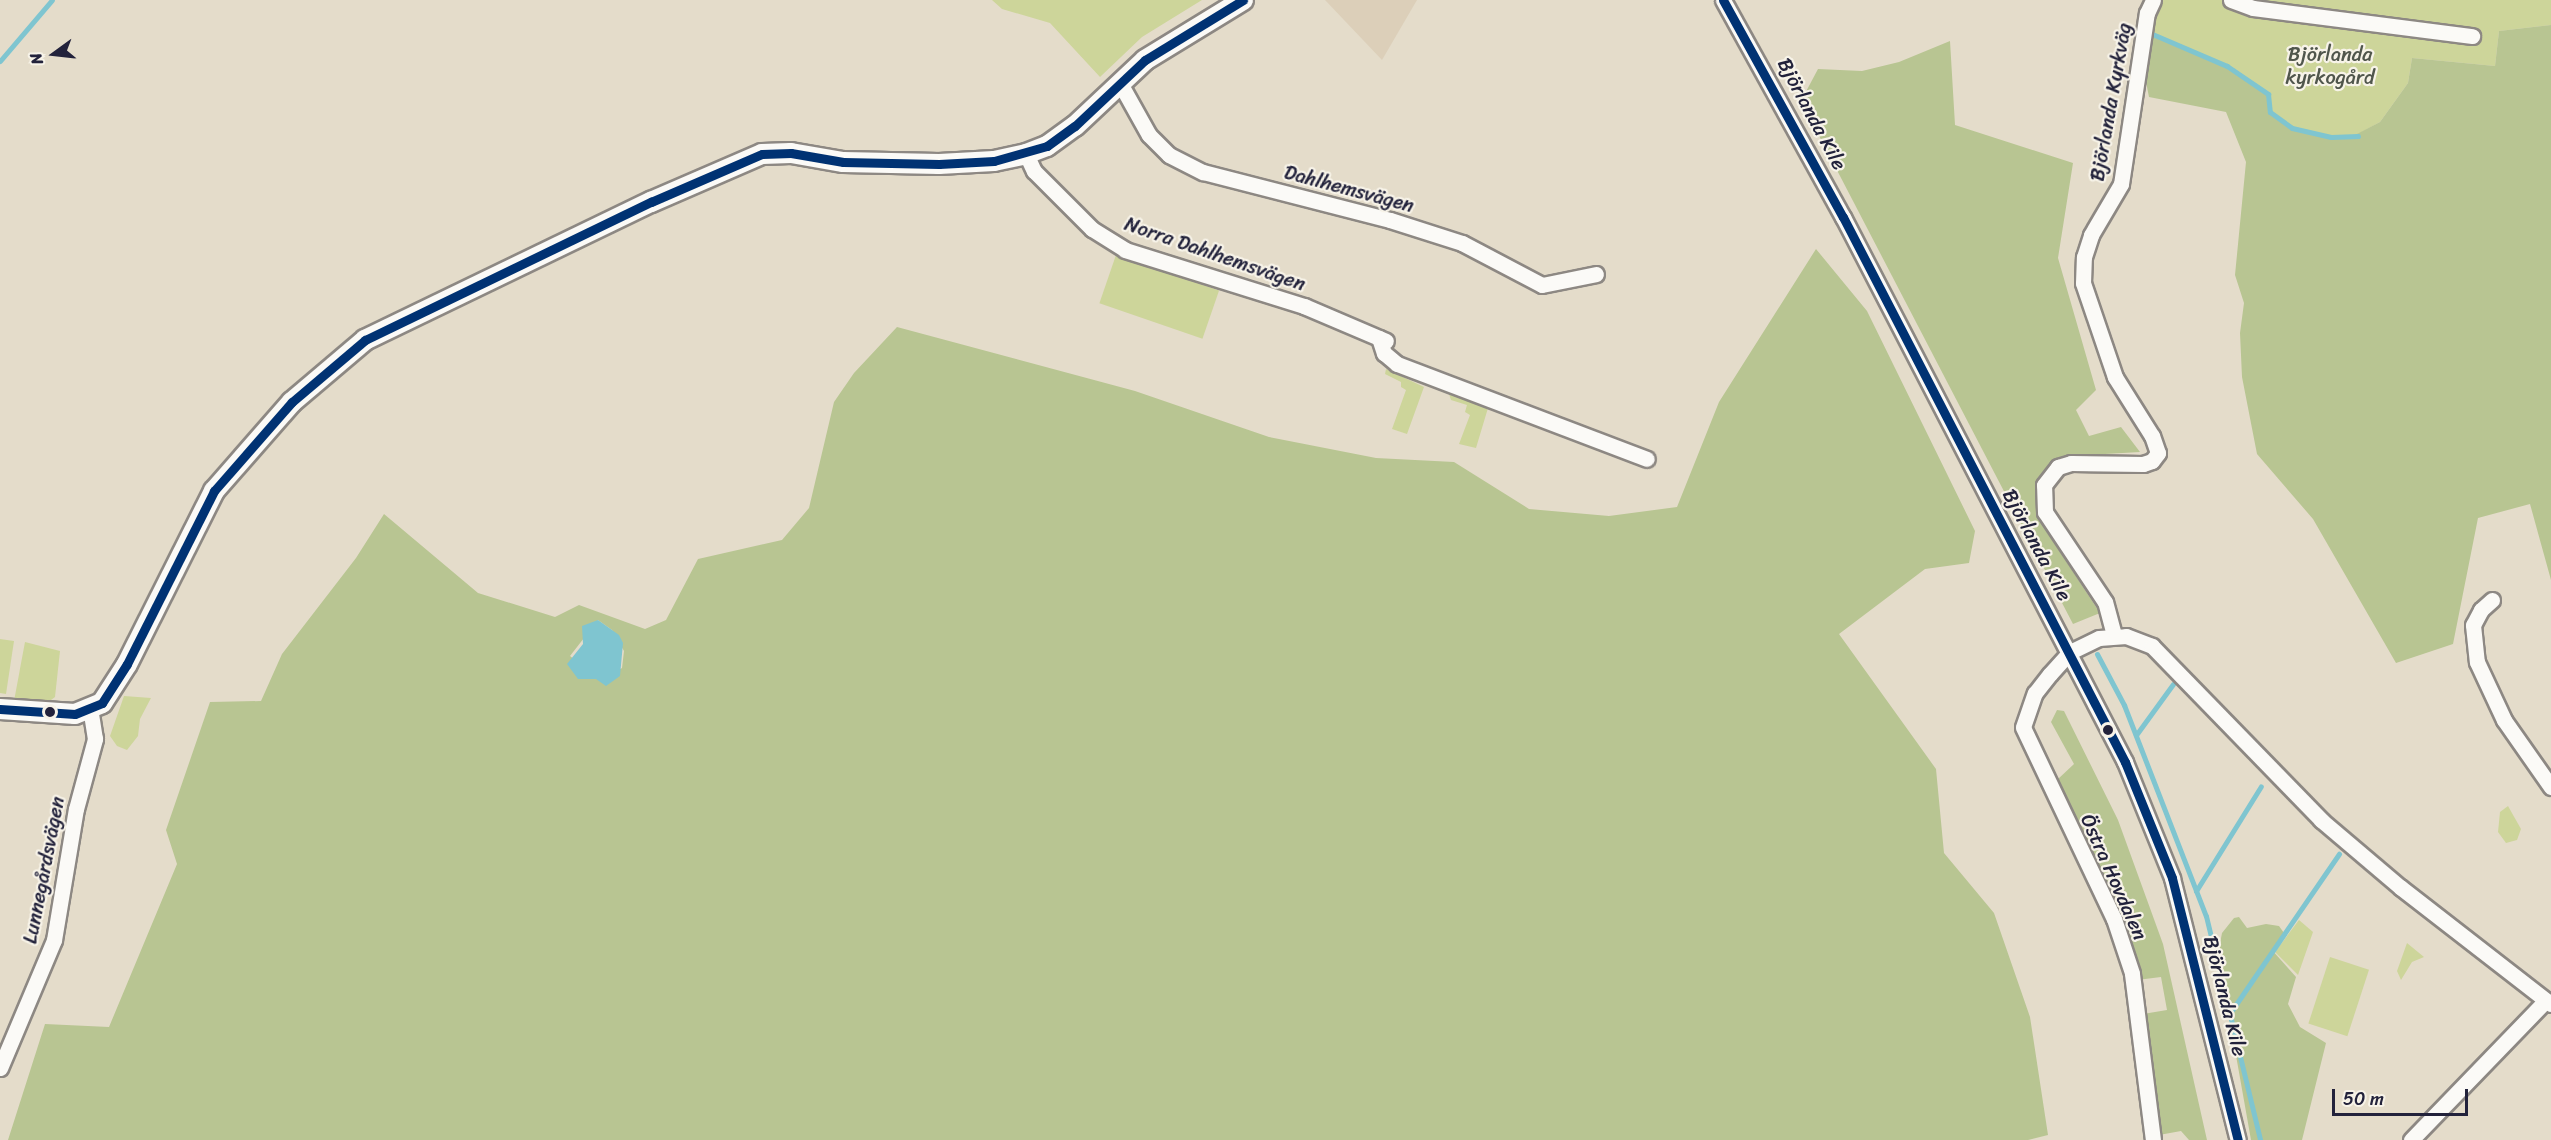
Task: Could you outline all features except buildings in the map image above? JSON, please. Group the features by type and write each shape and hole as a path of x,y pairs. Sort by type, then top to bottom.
{"street":[{"path":"0,710 50,715 90,709 109,694 127,664 201,514 227,474 292,402 365,340 631,212 762,154 791,153 843,162 939,164 994,161 1026,154 1047,146 1075,126 1145,60 1243,0"},
{"name":"Björlanda Kile","path":"1723,0 1843,217 2126,762 2172,878 2238,1140"},
{"name":"Björlanda Kyrkväg","path":"2114,635 2105,602 2045,512 2044,485 2058,467 2071,463 2143,464 2152,461 2158,453 2152,436 2115,377 2084,283 2084,257 2091,236 2121,184 2147,13 2153,0"},
{"path":"2231,0 2253,8 2472,36"},
{"name":"Dahlhemsvägen","path":"1121,85 1149,135 1169,155 1203,172 1390,220 1462,243 1542,285 1596,274"},
{"name":"Norra Dahlhemsvägen","path":"1026,154 1034,171 1092,229 1125,250 1304,306 1382,340 1384,354 1397,364 1647,459"},
{"path":"2492,600 2481,609 2473,626 2477,662 2504,720 2551,787"},
{"path":"2070,652 2114,635 2138,639 2152,646 2321,820 2400,888 2549,1002 2411,1140"},
{"name":"Östra Hovdalen","path":"2070,652 2035,693 2023,727 2114,919 2132,973 2153,1140"},
{"name":"Lunnegårdsvägen","path":"0,1068 54,940 76,809 95,739 90,709"}],"shaded area":[{"path":"1325,0 1417,0 1382,60"}],"green space":[{"path":"992,0 1202,0 1142,37 1100,77 1050,23 1002,9"},
{"name":"Björlanda kyrkogård","path":"2159,0 2551,0 2551,25 2499,31 2495,66 2412,58 2408,83 2380,122 2356,135 2329,135 2304,132 2285,124 2271,112 2268,93 2234,68 2148,31"},
{"path":"2551,25 2551,580 2530,504 2478,518 2453,644 2396,663 2313,519 2257,454 2242,377 2240,333 2244,303 2235,275 2246,162 2226,112 2149,97 2143,67 2148,31 2234,68 2268,93 2271,112 2285,124 2304,132 2355,135 2380,122 2408,83 2412,58 2495,66 2499,31"},
{"path":"1950,41 1955,125 2073,163 2058,258 2096,390 2076,410 2089,436 2121,427 2140,452 2070,456 2045,470 2037,495 2045,529 2100,613 2073,624 1801,101 1818,69 1862,71 1899,62"},
{"path":"1816,249 1867,311 1975,531 1969,563 1925,569 1839,634 1936,769 1944,853 1994,913 2030,1017 2048,1135 2028,1140 8,1140 45,1024 109,1027 177,864 166,830 210,702 261,701 282,654 356,558 384,514 478,593 555,617 579,605 645,629 666,620 698,559 782,540 809,508 834,402 854,373 897,327 1135,391 1269,437 1376,458 1454,462 1529,509 1609,516 1677,507 1719,402","holes":["598,620 612,630 624,651 622,668 600,680 570,656"]},
{"path":"1116,255 1219,290 1202,339 1099,303"},
{"path":"1386,369 1424,387 1407,434 1392,429 1406,390 1401,387 1401,382 1385,374"},
{"path":"1449,394 1488,408 1476,448 1459,444 1470,415 1465,412 1467,405 1451,400"},
{"path":"0,639 14,641 6,694 0,693"},
{"path":"25,642 60,651 55,697 51,700 14,701"},
{"path":"124,696 151,698 140,719 138,736 127,750 117,746 110,736"},
{"path":"2057,710 2064,711 2118,820 2163,944 2207,1140 2189,1140 2181,1131 2159,1135 2143,1014 2167,1010 2161,977 2137,980 2121,916 2057,780 2074,764 2051,722"},
{"path":"2508,806 2521,829 2517,840 2506,843 2498,832 2500,812"},
{"path":"2239,917 2247,928 2266,924 2279,926 2284,933 2272,950 2296,977 2288,1004 2300,1027 2326,1043 2302,1140 2251,1140 2218,954 2222,933 2234,918"},
{"path":"2299,920 2313,932 2298,975 2275,952"},
{"path":"2407,943 2424,957 2412,962 2401,980 2397,971"},
{"path":"2330,957 2369,970 2347,1036 2308,1024"}],"water":[{"path":"598,620 619,635 623,643 620,676 606,686 596,679 578,679 567,664 583,644 582,626"}],"waterway":[{"path":"0,61 52,0"},
{"path":"2150,33 2227,66 2268,94 2270,112 2292,128 2331,137 2358,136"},
{"path":"2097,654 2124,705 2206,916 2260,1140"},
{"path":"2136,735 2173,684"},
{"path":"2196,891 2261,786"},
{"path":"2230,1013 2339,854"}],"transit line":[{"path":"0,709 75,714 102,703 127,664 214,491 292,402 365,340 651,202 762,154 791,153 843,162 939,164 994,161 1047,146 1075,126 1145,60 1243,0"},
{"path":"1723,0 1843,217 2125,762 2172,878 2238,1140"}]}
